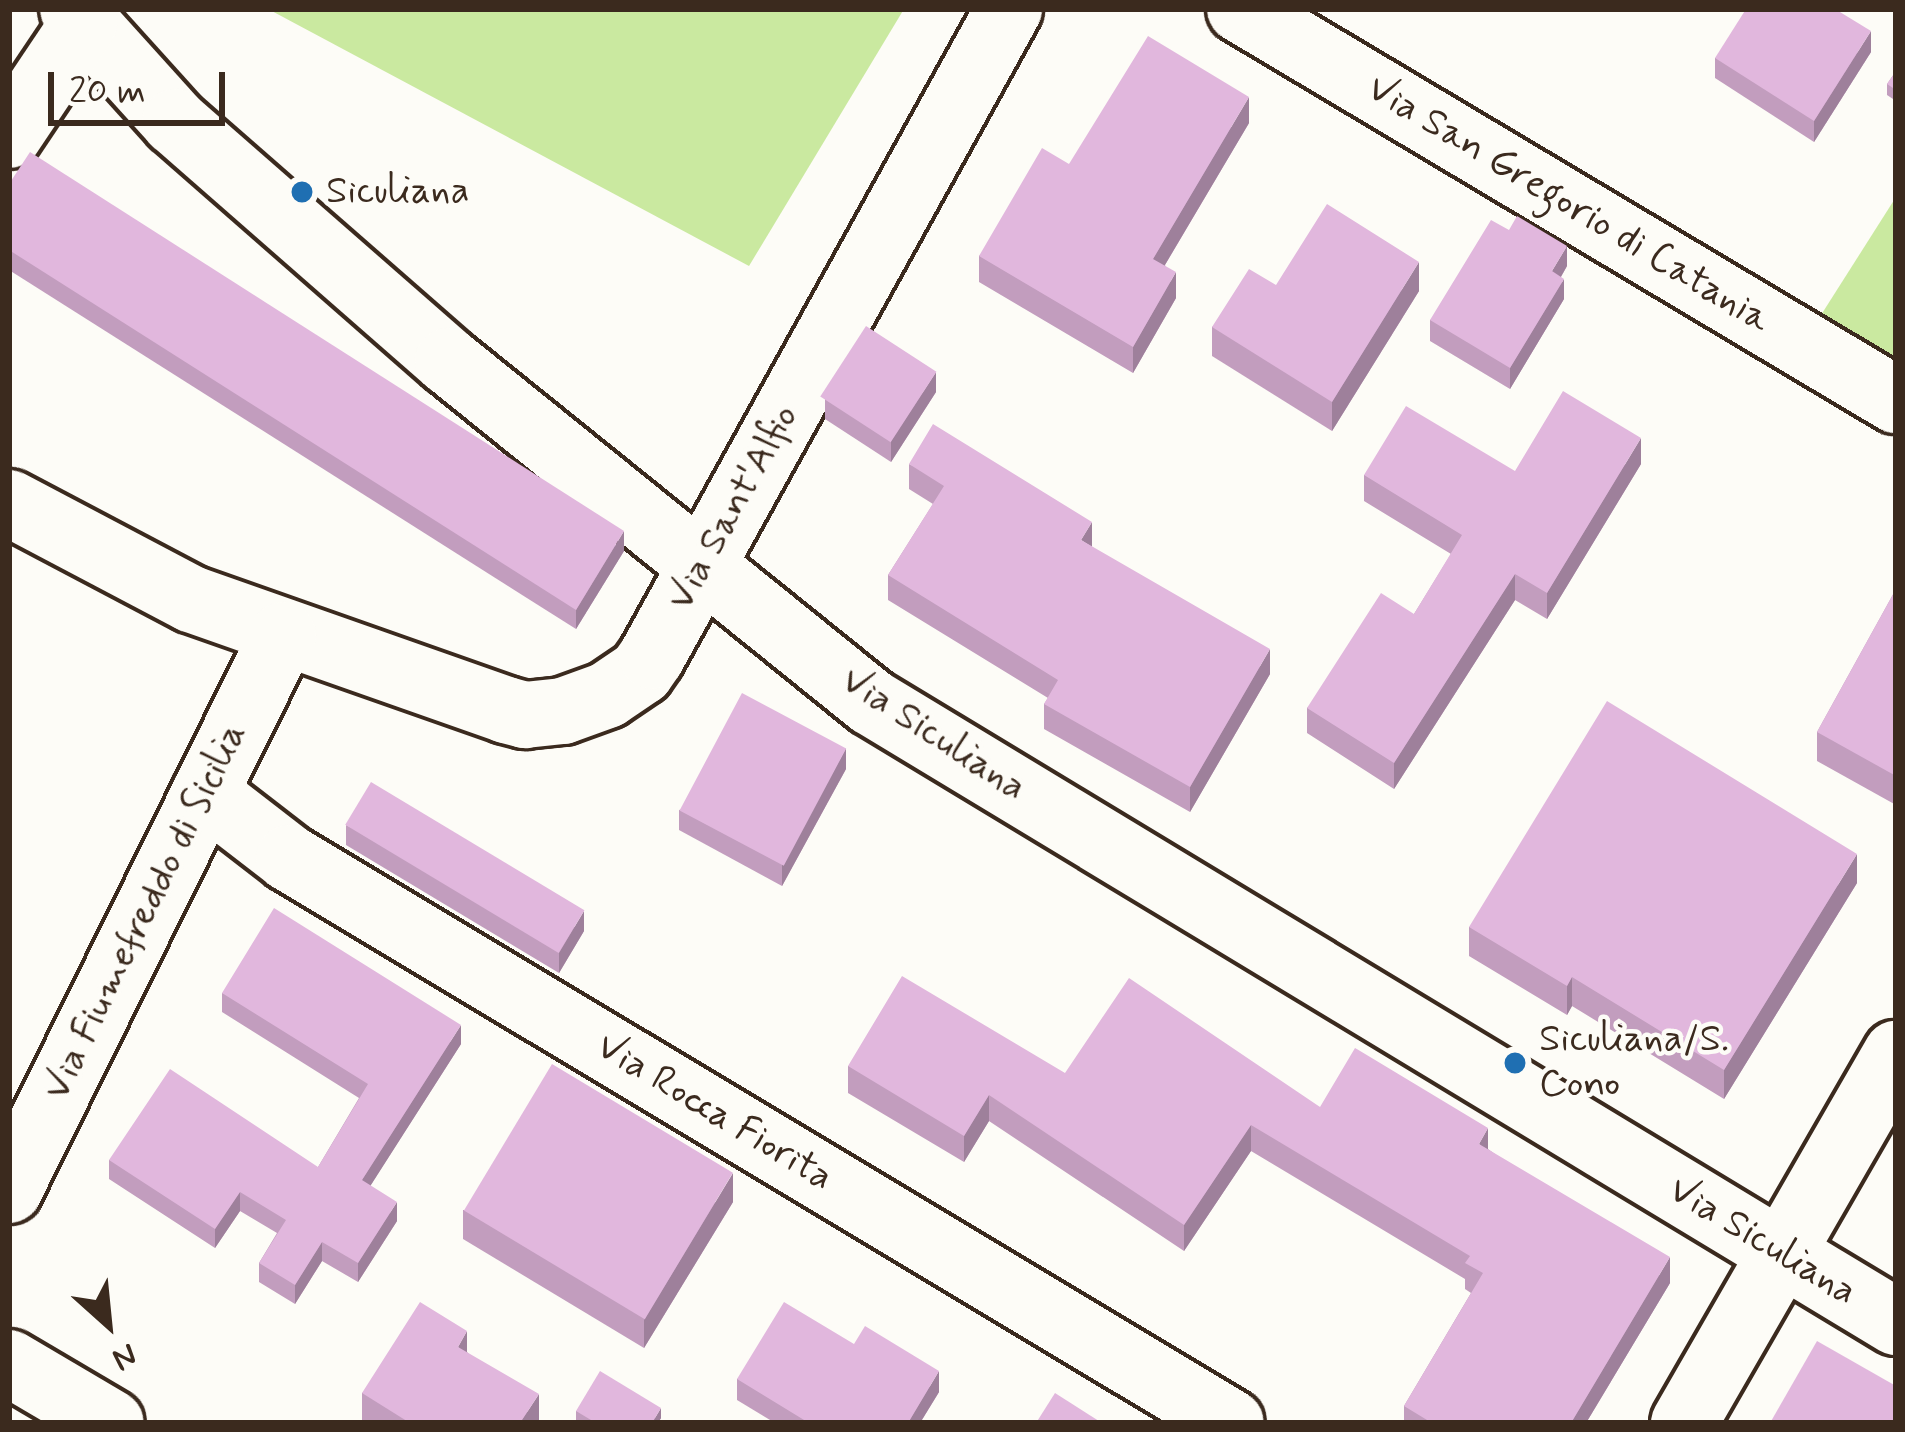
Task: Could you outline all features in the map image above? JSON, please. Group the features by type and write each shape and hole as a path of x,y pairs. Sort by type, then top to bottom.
{"street":[{"name":"Via Sant'Alfio","path":"284,635 525,715 563,710 607,695 641,672 1009,9"},
{"name":"Via San Gregorio di Catania","path":"1240,9 1896,400"},
{"name":"Via Siculiana","path":"79,16 175,122 448,362 871,702 1896,1322"},
{"path":"9,135 79,16"},
{"path":"9,503 162,585 284,635"},
{"name":"Via Fiumefreddo di Sicilia","path":"9,1190 284,635"},
{"name":"Via Rocca Fiorita","path":"205,794 289,858 1231,1423"},
{"path":"1684,1423 1896,1054"},
{"path":"9,1363 111,1423"}],"green space":[{"path":"268,9 904,9 749,266"},
{"path":"1896,197 1896,360 1821,315"}],"building":[{"path":"1746,9 1835,9 1871,31 1814,121 1715,58"},
{"path":"1148,36 1249,97 1153,259 1176,272 1133,347 979,256 1042,148 1069,164"},
{"path":"30,152 624,531 576,610 9,250 9,184"},
{"path":"1327,204 1419,262 1332,402 1212,327 1249,269 1276,285"},
{"path":"1517,216 1567,246 1552,271 1564,279 1510,368 1430,320 1491,220 1509,230"},
{"path":"866,326 936,372 891,442 820,396"},
{"path":"1563,391 1641,438 1547,593 1515,574 1394,763 1307,708 1381,593 1414,614 1462,535 1364,475 1406,406 1515,471"},
{"path":"933,424 1092,522 1081,540 1270,649 1190,787 1044,704 1058,680 888,575 944,486 909,464"},
{"path":"1896,589 1896,776 1817,732"},
{"path":"742,693 846,748 784,866 680,810"},
{"path":"1607,701 1857,854 1724,1070 1572,977 1567,986 1469,927"},
{"path":"371,782 584,910 559,953 345,825"},
{"path":"274,908 461,1025 362,1180 397,1202 358,1263 322,1242 295,1285 259,1263 286,1220 240,1192 215,1229 109,1160 170,1069 318,1167 368,1084 222,993"},
{"path":"902,976 1065,1073 1129,978 1320,1107 1355,1048 1488,1128 1479,1144 1670,1257 1571,1423 1432,1423 1404,1406 1483,1273 1465,1263 1470,1256 1251,1125 1184,1225 989,1095 964,1136 848,1066"},
{"path":"552,1064 733,1173 645,1319 464,1211"},
{"path":"420,1302 467,1331 458,1347 539,1394 520,1423 410,1423 362,1393"},
{"path":"784,1302 854,1344 865,1326 939,1371 908,1423 809,1423 737,1379"},
{"path":"1817,1341 1896,1386 1896,1423 1770,1423"},
{"path":"600,1371 661,1408 652,1423 596,1423 576,1411"},
{"path":"1055,1393 1102,1423 1036,1423"}],"place":[{"name":"Siculiana","path":"302,192"},
{"name":"Siculiana/S. Cono","path":"1515,1063"}]}
